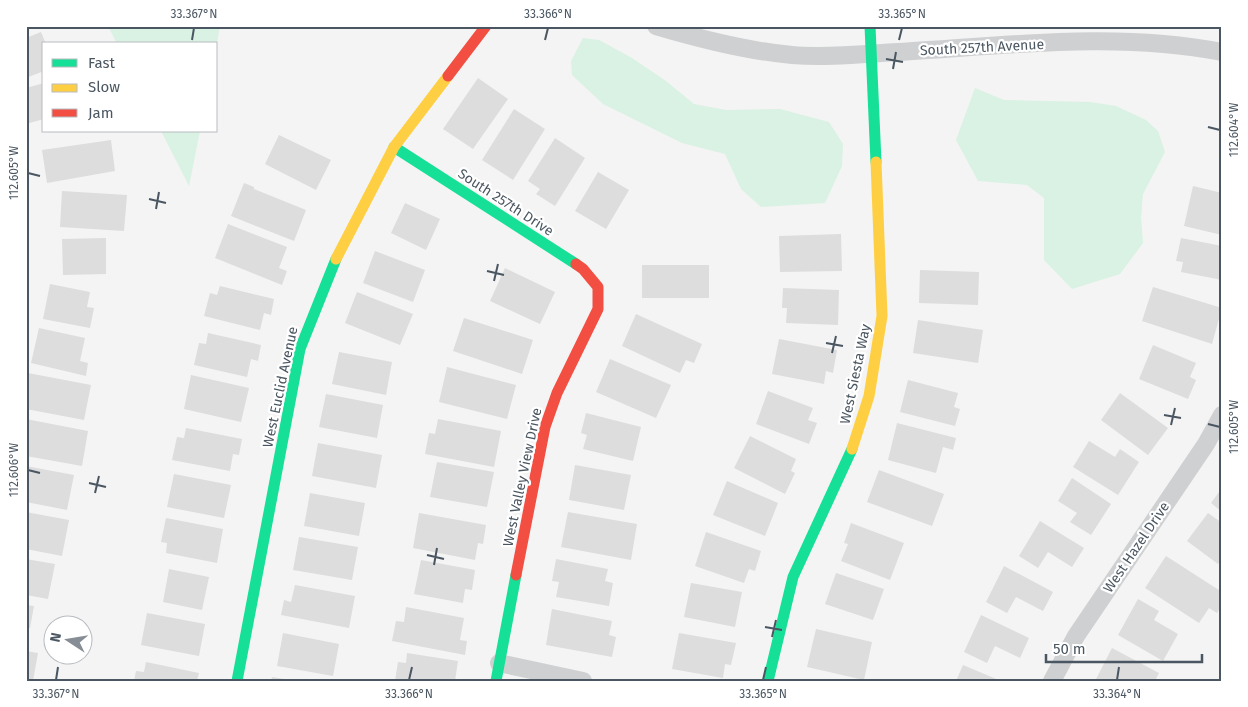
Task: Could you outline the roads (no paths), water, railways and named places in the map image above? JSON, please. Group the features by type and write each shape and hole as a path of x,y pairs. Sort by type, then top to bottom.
{"street":[{"name":"West Euclid Avenue","path":"238,681 300,349 330,270 394,147 486,26"},
{"name":"South 257th Avenue","path":"656,26 704,40 793,55 872,54 1118,34 1222,52"},
{"name":"West Siesta Way","path":"768,681 793,579 810,533 833,492 855,442 868,399 876,360 882,316 870,26"},
{"name":"South 257th Drive","path":"394,147 583,269 598,287"},
{"name":"West Valley View Drive","path":"496,681 545,427 557,393 598,309 598,287"},
{"name":"West Hazel Drive","path":"1052,681 1076,636 1206,444 1222,415"},
{"path":"499,663 582,681"}]}
